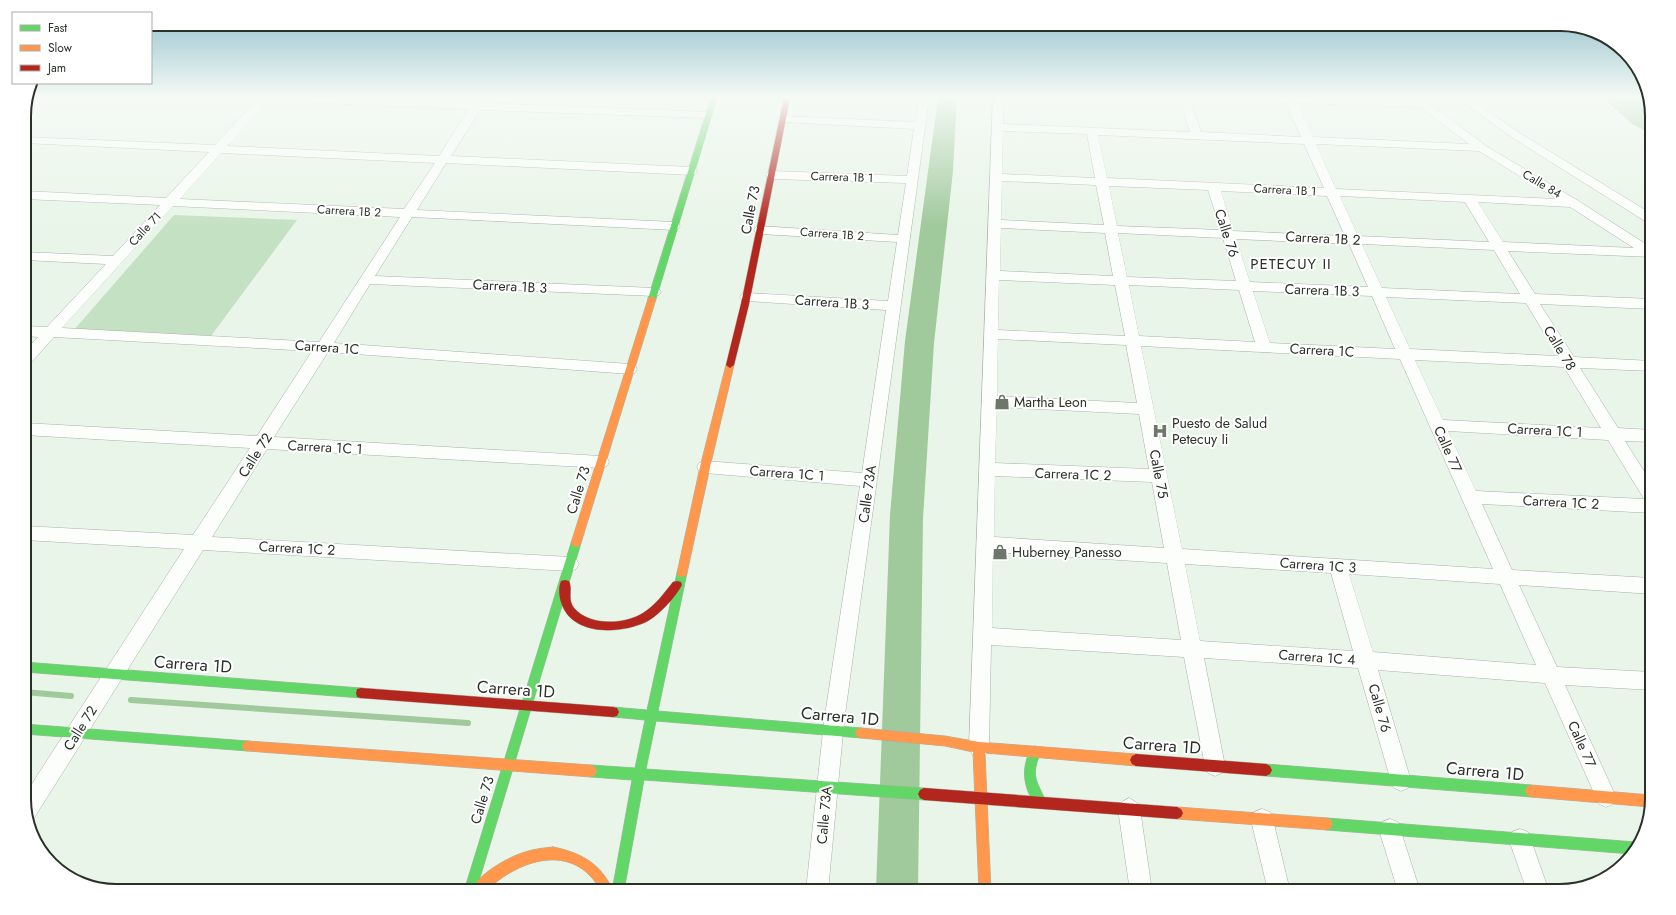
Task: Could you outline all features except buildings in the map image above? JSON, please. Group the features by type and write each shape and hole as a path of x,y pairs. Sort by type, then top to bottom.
{"street":[{"path":"39,141 691,171"},
{"name":"Calle 71","path":"31,353 226,141"},
{"name":"Calle 72","path":"31,803 455,141"},
{"name":"Calle 73","path":"472,884 700,141"},
{"name":"Calle 73","path":"619,884 652,715 680,582 705,467 747,297 779,141"},
{"name":"Calle 73A","path":"818,884 826,788 833,731 918,141"},
{"path":"986,884 979,747 997,141"},
{"name":"Calle 75","path":"1094,141 1215,766"},
{"path":"1302,141 1482,148"},
{"name":"Calle 77","path":"1309,141 1606,797"},
{"name":"Calle 84","path":"1472,141 1645,249"},
{"name":"Calle 84","path":"1525,141 1645,216"},
{"name":"Carrera 1B 1","path":"772,175 912,180"},
{"name":"Carrera 1B 1","path":"996,177 1573,203"},
{"name":"Calle 76","path":"1213,186 1264,347"},
{"name":"Carrera 1B 2","path":"31,195 674,226"},
{"name":"Calle 78","path":"1469,198 1645,487"},
{"name":"Carrera 1B 2","path":"995,224 1645,253"},
{"name":"Carrera 1B 2","path":"760,230 904,239"},
{"path":"31,256 117,260"},
{"name":"Carrera 1B 3","path":"993,275 1645,304"},
{"name":"Carrera 1B 3","path":"367,280 654,292"},
{"name":"Carrera 1B 3","path":"747,297 894,306"},
{"name":"Carrera 1C","path":"31,331 324,347 630,368"},
{"name":"Carrera 1C","path":"991,334 1645,366"},
{"path":"989,402 1146,409"},
{"name":"Carrera 1C 1","path":"1437,425 1645,436"},
{"name":"Carrera 1C 1","path":"31,429 262,444 601,462"},
{"name":"Carrera 1C 1","path":"705,467 869,480"},
{"name":"Carrera 1C 2","path":"987,470 1159,476"},
{"name":"Carrera 1C 2","path":"1470,497 1645,506"},
{"name":"Carrera 1C 2","path":"31,533 198,543 568,570"},
{"name":"Carrera 1C 3","path":"985,544 1645,586"},
{"name":"Calle 76","path":"1338,566 1401,781"},
{"path":"568,570 563,595 571,611 587,622 607,627 629,625 650,615 659,608 680,582"},
{"name":"Carrera 1C 4","path":"982,636 1366,660 1551,675 1645,681"},
{"name":"Carrera 1D","path":"31,668 652,715 944,741 979,747 1035,752 1645,800"},
{"path":"31,730 640,775 1040,802 1628,850"},
{"path":"1035,752 1030,760 1028,771 1031,787 1040,802"},
{"path":"1130,809 1140,884"},
{"path":"1262,820 1277,884"},
{"path":"1390,830 1407,884"},
{"path":"1520,840 1536,884"},
{"path":"484,884 494,874 511,863 535,854 547,853 565,855 581,861 598,876 603,884"}],"shaded area":[{"path":"932,141 955,141 953,171 934,343 923,518 918,884 876,884 890,515 905,341"},
{"path":"174,215 297,220 211,336 73,331"}],"waterway":[{"path":"31,693 71,696"},
{"path":"131,700 468,723"}],"traffic: fast":[{"path":"652,299 701,141"},
{"path":"472,884 576,543"},
{"path":"619,884 633,804 682,573"},
{"path":"31,668 361,693"},
{"path":"613,712 861,733"},
{"path":"31,730 248,746"},
{"path":"1035,752 1029,772 1033,790 1040,802"},
{"path":"1266,770 1531,791"},
{"path":"591,771 924,794"},
{"path":"1327,824 1630,848"}],"traffic: slow":[{"path":"576,543 652,299"},
{"path":"682,573 705,467 730,365"},
{"path":"861,733 945,741 979,747 1136,760"},
{"path":"248,746 591,771"},
{"path":"979,747 985,884"},
{"path":"1531,791 1645,800"},
{"path":"1177,813 1327,824"},
{"path":"485,884 499,871 525,858 539,854 567,856 581,862 593,871 604,884"}],"traffic: jam":[{"path":"730,365 745,304 778,141"},
{"path":"565,584 564,598 569,610 578,618 589,623 603,625 617,625 642,619 657,608 677,585"},
{"path":"361,693 613,712"},
{"path":"1136,760 1266,770"},
{"path":"924,794 1177,813"}],"place":[{"name":"Martha Leon","path":"1002,402"},
{"name":"Puesto de Salud Petecuy Ii","path":"1160,431"},
{"name":"Huberney Panesso","path":"1000,552"}],"district":[{"name":"PETECUY II","path":"1291,264"}]}
